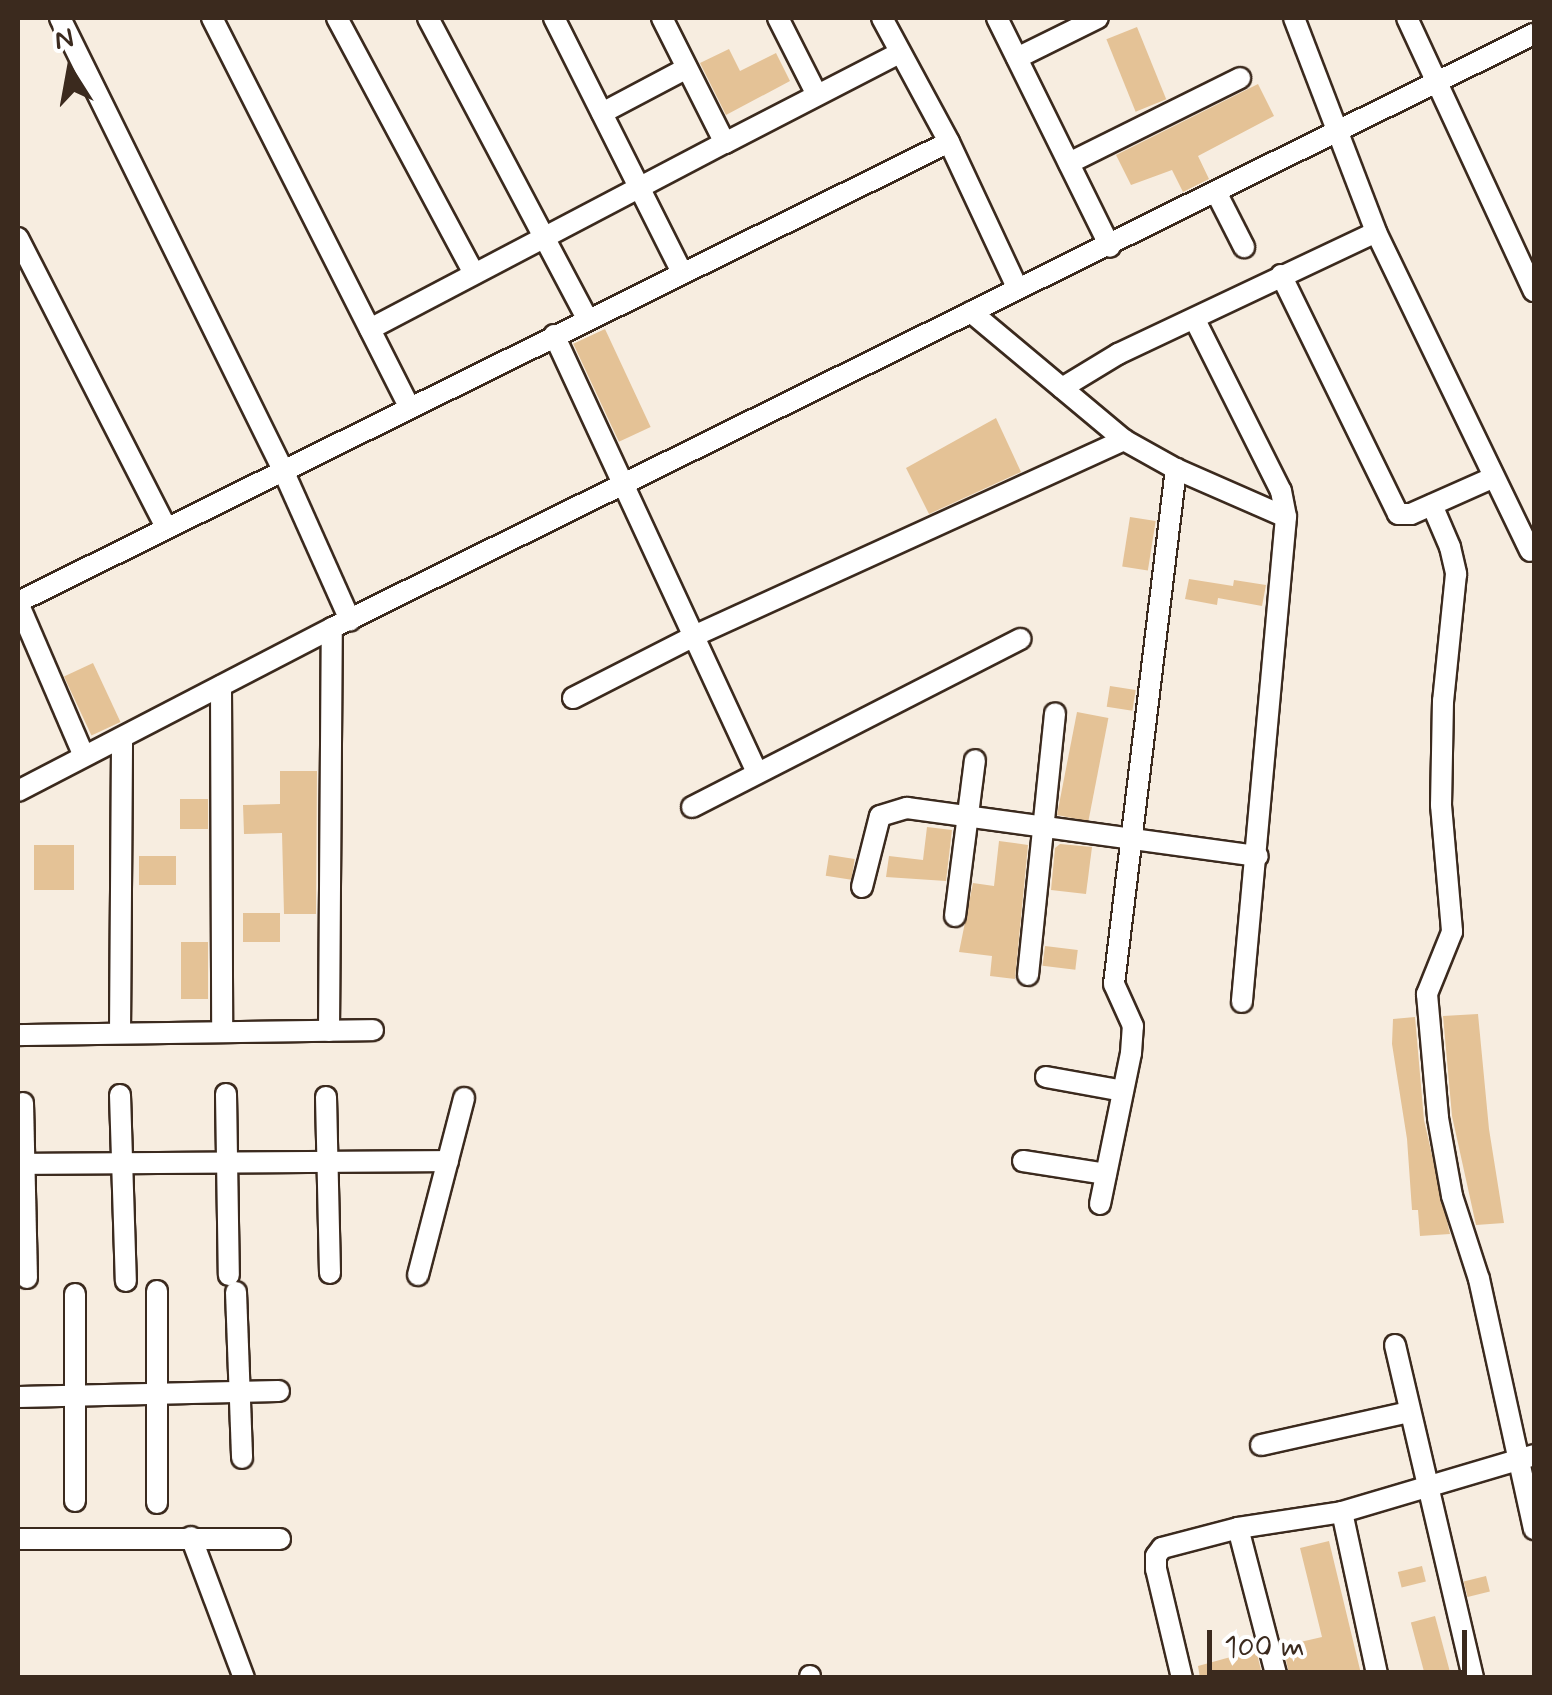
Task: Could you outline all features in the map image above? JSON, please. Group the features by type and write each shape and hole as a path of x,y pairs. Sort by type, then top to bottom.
{"street":[{"path":"60,18 282,468 341,624 329,1030"},
{"path":"212,18 409,406"},
{"path":"337,18 474,274"},
{"path":"428,18 587,318"},
{"path":"554,18 682,272"},
{"path":"662,18 725,142"},
{"path":"778,18 817,96"},
{"path":"882,18 949,142 1018,289"},
{"path":"997,18 1110,247"},
{"path":"1017,58 1098,18"},
{"path":"1294,18 1376,232 1530,551"},
{"path":"1407,18 1434,82 1526,252 1534,292"},
{"path":"18,791 82,754 122,738 341,624 1110,247 1534,31 1530,18"},
{"path":"370,329 638,184 900,53"},
{"path":"602,113 687,68"},
{"path":"1069,163 1240,78"},
{"path":"82,754 18,602 282,468 949,142"},
{"path":"1216,192 1244,247"},
{"path":"1062,388 1118,354 1376,232"},
{"path":"18,238 166,527"},
{"path":"1281,275 1398,514 1432,505 1492,478"},
{"path":"971,312 1124,440 1176,469 1286,517"},
{"path":"1194,320 1281,491 1286,517 1242,1002"},
{"path":"554,335 757,772"},
{"path":"573,698 694,636 1124,440"},
{"path":"1100,1204 1133,1026 1114,984 1176,469"},
{"path":"1432,505 1450,547 1456,574 1444,700 1441,805 1452,932 1429,980 1431,1039 1452,1196 1479,1279 1526,1458 1534,1529"},
{"path":"692,808 1021,639"},
{"path":"220,686 222,1032"},
{"path":"1028,976 1055,713"},
{"path":"120,1033 122,738"},
{"path":"954,916 976,760"},
{"path":"862,886 874,827 884,812 908,808 970,820 1258,856"},
{"path":"18,1035 373,1030"},
{"path":"1046,1078 1123,1091"},
{"path":"120,1094 126,1281"},
{"path":"226,1094 242,1458"},
{"path":"326,1097 330,1273"},
{"path":"418,1275 464,1098"},
{"path":"22,1103 20,1164 27,1278"},
{"path":"20,1164 448,1161"},
{"path":"1023,1161 1106,1174"},
{"path":"157,1291 157,1503"},
{"path":"74,1501 75,1294"},
{"path":"1394,1345 1473,1678"},
{"path":"18,1397 279,1391"},
{"path":"1261,1444 1408,1412"},
{"path":"1182,1678 1156,1556 1173,1543 1238,1528 1342,1512 1428,1490 1526,1458"},
{"path":"1342,1512 1378,1678"},
{"path":"1238,1528 1277,1678"},
{"path":"191,1536 244,1678"},
{"path":"18,1539 280,1539"}],"building":[{"path":"1137,27 1166,99 1136,112 1106,39"},
{"path":"729,49 740,71 776,53 790,81 726,115 700,63"},
{"path":"1258,84 1274,116 1198,156 1209,179 1183,192 1172,170 1131,185 1116,155"},
{"path":"605,329 651,427 619,442 573,344"},
{"path":"996,418 1021,472 929,514 906,468"},
{"path":"1130,517 1156,521 1148,570 1122,566"},
{"path":"1189,579 1233,586 1234,580 1266,585 1262,606 1218,598 1217,605 1185,599"},
{"path":"93,663 120,722 91,735 64,677"},
{"path":"1110,686 1136,690 1132,711 1107,707"},
{"path":"1077,712 1108,718 1088,821 1057,815"},
{"path":"280,771 317,771 316,914 284,914 282,833 244,834 243,805 280,804"},
{"path":"180,799 208,799 208,829 180,829"},
{"path":"927,827 952,830 946,881 886,877 889,856 923,860"},
{"path":"999,841 1028,845 1015,979 990,976 992,956 959,952 973,883 994,886"},
{"path":"1060,844 1092,847 1086,894 1051,890 1055,848"},
{"path":"34,845 74,845 74,890 34,890"},
{"path":"829,855 855,859 851,880 826,876"},
{"path":"139,856 176,856 176,885 139,885"},
{"path":"243,913 280,913 280,942 243,942"},
{"path":"181,942 208,942 208,999 181,999"},
{"path":"1045,946 1078,950 1075,970 1043,966"},
{"path":"1478,1014 1489,1129 1504,1223 1476,1225 1452,1116 1443,1016"},
{"path":"1415,1017 1424,1120 1450,1234 1420,1236 1418,1210 1412,1210 1407,1139 1392,1044 1393,1019"},
{"path":"1329,1541 1362,1678 1290,1678 1283,1646 1322,1637 1300,1548"},
{"path":"1422,1566 1426,1582 1402,1588 1398,1572"},
{"path":"1486,1576 1490,1592 1468,1597 1464,1582"},
{"path":"1435,1616 1450,1673 1426,1678 1411,1622"},
{"path":"1256,1650 1263,1678 1200,1678 1198,1666"}]}
